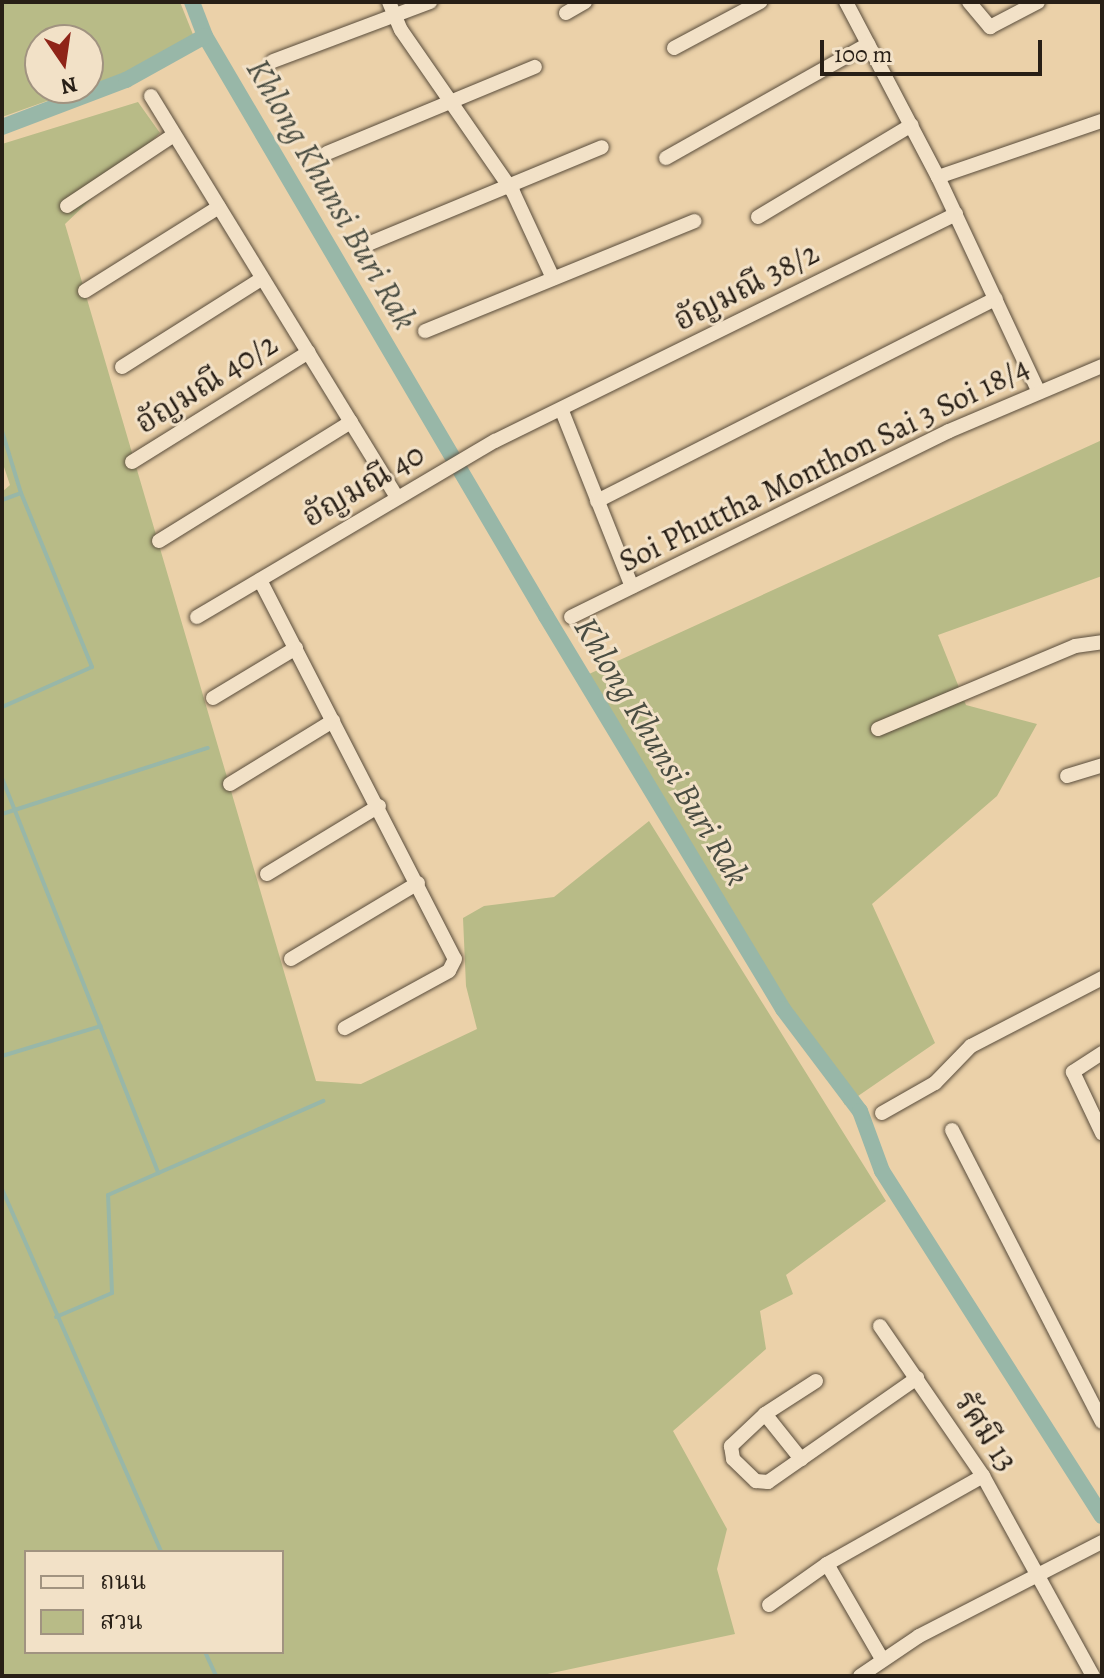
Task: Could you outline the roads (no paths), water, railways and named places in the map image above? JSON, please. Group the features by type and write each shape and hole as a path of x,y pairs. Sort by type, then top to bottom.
{"street":[{"path":"273,61 392,9 430,2"},
{"path":"566,13 585,2"},
{"path":"674,48 760,2"},
{"path":"846,2 938,177 1038,390"},
{"path":"969,2 990,27 1038,2"},
{"path":"392,9 509,186 553,278"},
{"path":"666,158 868,44"},
{"path":"327,153 535,67"},
{"path":"151,96 351,422 404,493"},
{"path":"938,177 1102,121"},
{"path":"758,217 912,125"},
{"path":"67,206 174,135"},
{"path":"368,244 602,147"},
{"path":"85,291 219,207"},
{"name":"อัญมณี 38/2","path":"562,411 956,214"},
{"path":"425,331 694,221"},
{"path":"122,367 261,279"},
{"path":"597,501 996,299"},
{"name":"อัญมณี 40/2","path":"132,462 309,352"},
{"name":"Soi Phuttha Monthon Sai 3 Soi 18/4","path":"571,617 1038,390 1102,366"},
{"path":"562,411 632,587"},
{"name":"อัญมณี 40","path":"197,617 495,441 562,411"},
{"path":"159,541 351,422"},
{"path":"260,580 452,949 449,971 345,1028"},
{"path":"878,729 1075,646 1102,642"},
{"path":"213,698 296,648"},
{"path":"230,784 333,721"},
{"path":"1067,776 1102,765"},
{"path":"267,874 379,806"},
{"path":"291,959 418,883"},
{"path":"882,1113 935,1083 971,1046 1102,978"},
{"path":"1102,1053 1073,1072 1102,1133"},
{"path":"952,1130 1102,1422"},
{"name":"รัศมี 13","path":"880,1326 983,1476 1040,1571 1087,1674"},
{"path":"816,1381 765,1414 731,1446 733,1459 761,1483 801,1459 917,1378"},
{"path":"765,1414 801,1459"},
{"path":"769,1605 827,1564 983,1476"},
{"path":"860,1676 882,1659 1040,1571 1098,1544"},
{"path":"827,1564 882,1659"}],"waterway":[{"name":"Khlong Khunsi Buri Rak","path":"192,2 205,36 546,616 783,1009 860,1111 882,1171 1102,1516"},
{"path":"2,127 126,80 205,36"},
{"path":"2,431 21,493 92,667 2,707"},
{"path":"2,500 21,493"},
{"path":"2,814 208,748"},
{"path":"2,778 158,1173"},
{"path":"2,1056 101,1026"},
{"path":"56,1317 112,1293 108,1195 323,1101"},
{"path":"2,1189 160,1550"},
{"path":"206,1654 216,1676"}]}
